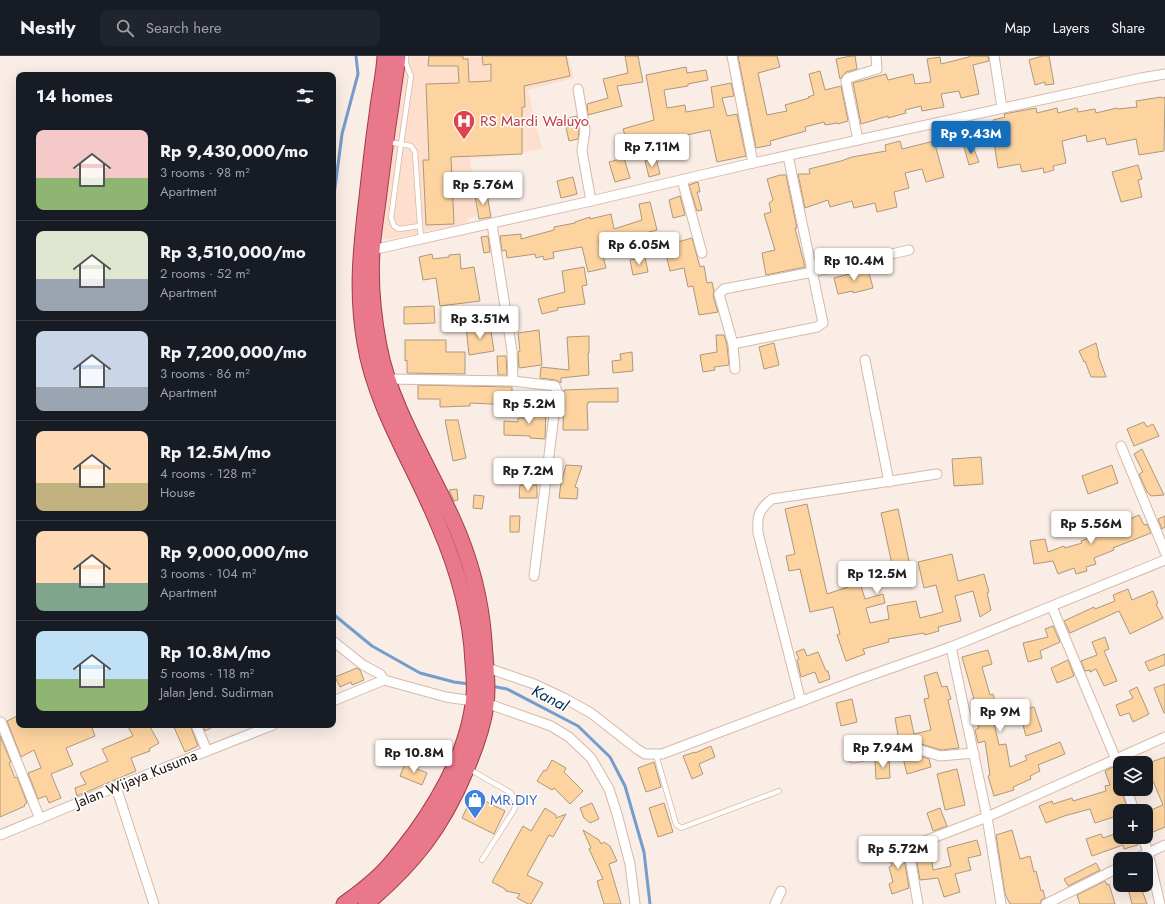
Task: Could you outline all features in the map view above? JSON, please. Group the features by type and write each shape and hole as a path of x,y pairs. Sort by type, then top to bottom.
{"highway":[{"path":"366,904 402,871 431,837 446,813 467,768 478,738 480,698 480,602 464,545 400,410 360,314 360,253 385,56"},
{"path":"398,56 385,142 372,250 372,344 368,361 375,383 389,416 439,525 458,578 468,620 472,647 480,672"},
{"path":"344,904 384,871 402,851 428,815 444,789 454,767 469,722 480,698"}],"street":[{"path":"732,56 753,163"},
{"path":"858,140 846,80 848,78 877,69 876,56"},
{"path":"994,56 1002,108"},
{"path":"372,250 492,224 753,163 1165,74"},
{"path":"578,89 585,130 582,151 591,201"},
{"path":"733,344 822,325 823,321 788,156"},
{"path":"682,180 702,253"},
{"path":"492,224 512,351 513,381"},
{"path":"735,369 733,344 719,294 721,291 724,289 812,272 909,250"},
{"path":"864,360 889,482"},
{"path":"387,379 513,381 555,386 556,389 534,576"},
{"path":"1121,446 1165,552"},
{"path":"801,702 758,533 758,515 763,506 772,499 937,474"},
{"path":"480,672 534,684 564,698 591,713 645,754 656,755 673,751 860,679 951,648 1165,560"},
{"path":"1052,607 1116,756"},
{"path":"336,643 363,665 380,674 384,680"},
{"path":"951,648 987,817 1001,904"},
{"path":"336,700 384,680 446,697 480,698 551,726 569,737 591,758 609,788 630,864 635,904"},
{"path":"1,722 40,819"},
{"path":"197,728 207,751"},
{"name":"Jalan Wijaya Kusuma","path":"0,835 265,728"},
{"path":"1122,756 1165,737"},
{"path":"853,758 884,752 897,753 921,750 940,756 974,753"},
{"path":"918,904 909,848 987,817 1113,760"},
{"path":"116,787 154,904"},
{"path":"1150,852 1165,845"},
{"path":"1046,904 1113,870"},
{"path":"1153,874 1160,904"},
{"path":"775,904 781,891"}],"lane":[{"path":"406,56 406,64 411,76 391,223 399,229 420,226"},
{"path":"385,142 410,146 416,152 421,240"},
{"path":"656,755 676,824 681,828 779,791"},
{"path":"467,768 511,793 516,804 514,810 482,860"}],"shaded area":[{"name":"RS Mardi Waluyo","path":"401,56 568,56 574,78 528,90 542,149 492,157 470,158 477,216 468,218 467,223 385,240 376,233"}],"building":[{"path":"429,56 463,56 463,59 468,59 469,82 491,81 491,64 483,65 482,56 566,56 570,76 524,86 525,107 522,107 522,154 451,157 454,224 426,225 423,160 429,160 426,84 459,83 458,66 428,66"},
{"path":"625,56 638,56 643,82 617,86 622,106 588,115 587,104 608,98 603,79 628,73"},
{"path":"738,56 777,56 780,67 758,73 767,115 787,111 785,105 809,98 808,97 814,95 809,74 820,71 825,90 841,86 848,121 838,124 825,125 824,122 805,127 806,131 770,141 771,145 756,148"},
{"path":"855,56 857,69 846,72 840,79 836,59"},
{"path":"969,56 988,56 989,61 973,65 979,94 961,98 959,91 941,94 944,107 922,111 921,106 905,110 906,113 888,118 888,116 861,124 853,83 886,74 888,80 913,74 915,84 931,82 927,59 940,57 941,64"},
{"path":"1042,56 1049,56 1054,84 1045,85 1045,82 1035,85 1029,60"},
{"path":"686,67 687,73 706,70 708,80 688,84 688,86 664,90 667,108 685,105 686,112 714,107 711,87 731,83 734,96 722,98 727,116 737,114 746,156 717,162 710,130 673,138 678,156 666,159 660,136 628,145 623,129 654,120 646,75"},
{"path":"1165,97 1164,151 1139,155 1136,139 1107,145 1105,138 1087,142 1086,135 1062,141 1066,163 1053,166 1054,170 1044,173 1043,168 1022,172 1020,164 998,168 994,143 988,145 982,128 994,124 993,120 1005,117 1004,114 1036,108 1037,113 1057,108 1058,113 1077,108 1078,112 1095,109 1096,113 1117,108 1137,107 1136,101"},
{"path":"577,116 579,130 578,139 569,141 564,119"},
{"path":"900,141 902,149 934,141 944,177 926,182 922,169 905,173 909,188 894,192 897,207 877,212 875,203 854,208 852,201 830,207 828,200 805,208 798,174 810,174 809,169 852,157 886,151 885,145"},
{"path":"972,144 979,162 969,165 964,147"},
{"path":"624,158 630,178 615,182 609,162"},
{"path":"656,158 660,174 649,177 645,161"},
{"path":"1138,165 1142,179 1138,180 1142,197 1121,202 1112,172"},
{"path":"780,175 786,175 797,228 795,228 805,267 766,275 762,253 775,250 764,214 771,212 769,203 773,200 767,179"},
{"path":"573,177 577,194 561,198 557,181"},
{"path":"698,182 700,192 697,192 702,210 697,211 689,185"},
{"path":"487,194 491,217 479,219 475,196"},
{"path":"680,196 685,215 673,218 669,200"},
{"path":"650,202 657,230 617,240 617,237 599,240 606,268 588,272 582,247 553,252 554,258 544,260 543,256 536,258 535,254 507,258 506,250 502,251 500,236 521,234 521,239 554,230 554,227 575,223 590,217 590,219 611,214 614,229 642,220 639,204"},
{"path":"488,236 490,252 484,253 481,237"},
{"path":"692,238 700,267 704,266 707,283 712,282 714,291 713,296 718,312 699,315 693,286 688,287 684,268 670,271 666,254 650,257 648,248 659,245 660,247"},
{"path":"432,254 433,259 460,254 461,269 474,267 480,301 440,306 436,278 423,280 419,257"},
{"path":"645,257 648,272 633,275 630,260"},
{"path":"584,267 587,285 582,286 585,304 557,308 558,310 542,314 538,299 565,292 562,271"},
{"path":"868,269 873,288 853,293 853,291 838,294 834,278"},
{"path":"434,306 435,323 404,324 404,307"},
{"path":"500,316 503,330 493,331 491,317"},
{"path":"490,325 494,351 469,355 466,327"},
{"path":"539,330 542,365 519,368 518,352 520,351 518,333"},
{"path":"716,335 724,335 727,345 729,365 714,367 715,370 703,372 700,355 717,352"},
{"path":"589,336 589,375 561,378 561,383 556,380 540,378 541,367 569,370 567,337"},
{"path":"405,340 446,340 446,352 465,352 465,374 407,373 407,360 405,361"},
{"path":"774,343 779,365 764,369 759,347"},
{"path":"1096,343 1098,355 1106,377 1091,377 1085,361 1084,362 1079,351"},
{"path":"632,352 633,371 613,373 612,361 621,360 620,354"},
{"path":"497,356 506,356 507,375 498,375"},
{"path":"418,385 512,387 512,405 470,403 470,406 440,407 440,399 418,399"},
{"path":"618,388 618,402 588,402 588,430 563,430 564,390"},
{"path":"531,407 546,408 545,439 530,438 530,436 504,435 504,421 518,422 518,418 530,418"},
{"path":"445,420 458,420 466,458 453,461"},
{"path":"1144,422 1147,427 1153,424 1159,436 1134,446 1127,429"},
{"path":"1142,449 1164,495 1151,496 1147,492 1139,474 1143,472 1134,454"},
{"path":"981,457 983,484 954,486 952,459"},
{"path":"566,465 582,466 575,487 578,488 577,499 559,498"},
{"path":"1112,465 1118,483 1088,494 1082,476"},
{"path":"520,485 537,485 537,498 519,498"},
{"path":"457,489 458,500 454,501 449,490"},
{"path":"474,495 484,496 482,509 473,508"},
{"path":"807,504 827,594 860,583 865,599 883,594 885,603 866,608 870,623 889,619 887,606 916,601 920,618 943,612 936,585 924,588 918,562 952,554 958,581 984,574 989,592 987,593 991,610 980,617 973,591 955,596 961,621 938,627 939,631 925,635 924,633 888,639 889,642 863,649 865,654 846,661 837,635 840,634 833,607 810,612 800,569 789,571 786,556 795,554 785,509"},
{"path":"898,509 910,566 893,569 881,513"},
{"path":"1119,513 1123,522 1139,515 1144,525 1147,524 1151,533 1113,548 1114,550 1094,558 1096,564 1086,567 1087,571 1076,574 1074,568 1058,574 1053,561 1034,564 1030,541 1045,539 1048,552 1064,546 1065,548 1082,543 1081,541 1108,531 1104,519"},
{"path":"510,516 520,516 519,532 510,532"},
{"path":"1165,516 1165,527 1162,529 1158,519"},
{"path":"1128,589 1132,600 1153,591 1158,603 1156,604 1163,618 1130,634 1119,611 1070,633 1064,621 1094,607 1095,609 1115,601 1113,595"},
{"path":"1053,626 1060,642 1040,651 1042,658 1028,662 1023,643 1048,637 1045,629"},
{"path":"1105,637 1109,649 1104,651 1117,681 1104,686 1096,669 1090,672 1090,670 1085,671 1081,661 1097,655 1092,642"},
{"path":"804,649 807,656 818,652 826,671 828,671 830,679 819,683 815,672 801,677 797,660 799,659 796,652"},
{"path":"988,650 992,664 982,667 990,695 993,694 999,717 993,719 999,745 1006,744 1010,767 1027,760 1025,756 1060,742 1065,754 1038,765 1040,771 1030,776 1031,779 1013,787 1014,790 994,796 988,776 990,775 985,741 978,743 975,730 979,728 972,699 974,699 962,657"},
{"path":"1165,654 1165,665 1149,671 1145,662"},
{"path":"1068,660 1074,676 1057,683 1051,668"},
{"path":"357,668 360,670 364,680 352,685 351,682 340,687 336,677"},
{"path":"937,672 942,687 947,686 951,699 948,700 959,748 941,750 921,744 900,747 895,718 910,715 914,734 931,730 924,699 929,698 924,676"},
{"path":"1165,684 1165,713 1164,713 1154,688"},
{"path":"1137,687 1149,714 1133,722 1129,713 1120,716 1116,705 1133,698 1129,691"},
{"path":"852,699 857,722 841,726 836,703"},
{"path":"1034,707 1042,731 1026,736 1019,711"},
{"path":"16,716 16,728 92,728 95,736 66,748 73,765 51,774 61,798 49,803 46,796 38,799 28,773 41,768 34,750 21,757 7,721"},
{"path":"129,728 151,728 159,743 149,749 150,751 131,758 136,771 77,796 75,788 86,784 80,773 108,761 102,749 133,736"},
{"path":"174,728 191,728 198,746 185,752"},
{"path":"204,728 211,728 205,731"},
{"path":"0,736 11,762 9,763 15,778 17,777 27,803 24,805 25,806 0,817"},
{"path":"711,746 715,757 699,764 703,774 692,779 683,756 695,753"},
{"path":"920,756 929,759 931,767 907,774 903,758"},
{"path":"1165,757 1165,827 1153,832 1153,809 1163,805 1153,781 1153,761"},
{"path":"889,758 890,778 876,779 875,760"},
{"path":"552,760 566,768 564,772 583,791 570,804 554,788 552,790 537,781 544,770 546,771"},
{"path":"654,762 661,787 646,792 638,768"},
{"path":"405,764 427,773 422,785 400,776"},
{"path":"1113,767 1113,796 1123,796 1126,804 1113,804 1113,817 1095,823 1090,809 1064,816 1046,823 1039,806 1052,801 1053,804 1072,798 1073,801 1106,791 1105,786 1110,785 1105,771"},
{"path":"957,769 965,805 945,810 937,774"},
{"path":"473,795 505,811 494,834 462,818"},
{"path":"592,803 599,819 590,823 584,818 580,808"},
{"path":"664,803 673,832 658,837 649,808"},
{"path":"545,808 556,815 556,818 566,814 553,837 549,835 527,875 543,883 531,904 528,904 517,898 520,894 506,891 492,882 523,826 531,831"},
{"path":"940,808 947,826 933,831 927,813"},
{"path":"583,830 599,840 601,844 604,842 610,846 617,861 609,864 621,904 604,904 597,881 603,879 589,849 591,848"},
{"path":"1012,830 1020,859 1030,856 1034,872 1036,871 1041,891 1043,890 1045,898 1041,900 1040,904 1010,904 1005,894 996,835"},
{"path":"1101,834 1103,838 1113,834 1113,844 1138,845 1124,849 1123,845 1092,856 1086,839"},
{"path":"977,840 981,855 968,858 971,870 955,874 960,892 944,897 938,878 920,880 915,851 930,846 933,870 951,866 947,848"},
{"path":"904,845 903,853 909,888 892,894 889,884 893,882 889,867 892,866 887,851"},
{"path":"1096,863 1100,870 1068,886 1064,879"},
{"path":"1105,881 1107,885 1109,884 1115,904 1080,904 1077,895"},
{"path":"1129,892 1143,892 1147,904 1132,904"}],"waterway":[{"name":"Kanal","path":"336,180 342,134 358,74 356,56"},
{"name":"Kanal","path":"336,616 372,646 420,673 454,682 469,684"},
{"name":"Kanal","path":"491,686 507,689 578,726 610,757 625,786 644,852 650,904"}],"place":[{"name":"RS Mardi Waluyo","path":"464,140"},
{"name":"MR.DIY","path":"475,820"}]}
